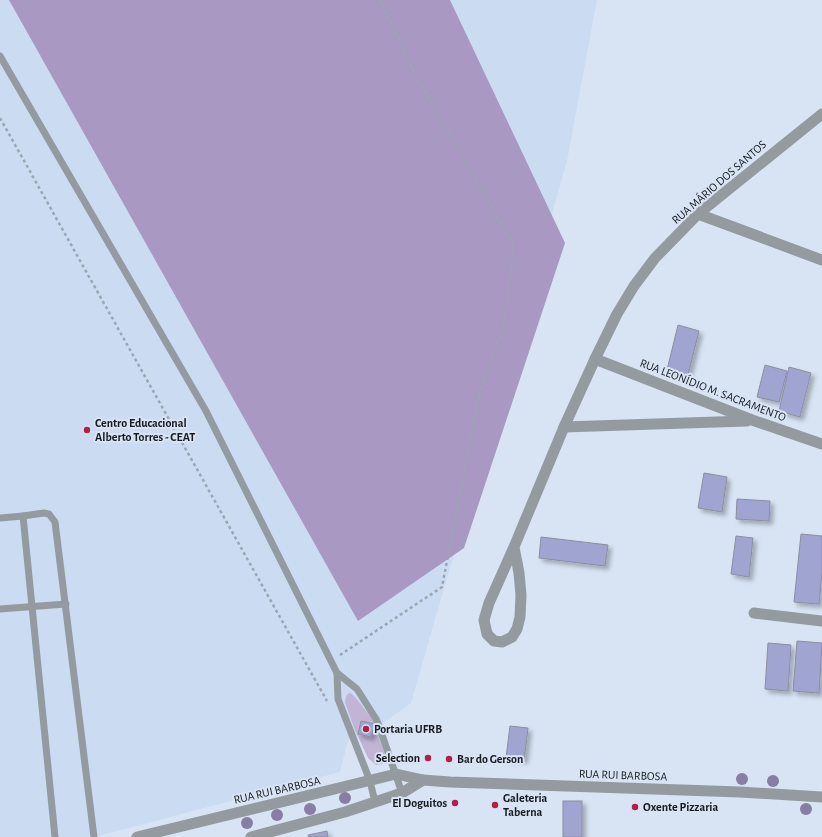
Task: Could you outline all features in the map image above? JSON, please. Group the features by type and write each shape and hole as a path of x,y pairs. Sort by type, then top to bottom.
{"street":[{"name":"RUA MÁRIO DOS SANTOS","path":"514,547 521,595 520,617 517,629 512,636 502,642 494,640 487,634 484,620 489,603 564,427 617,314 634,286 654,258 698,214 822,114"},
{"path":"698,214 822,260"},
{"name":"RUA LEONÍDIO M. SACRAMENTO","path":"595,359 752,420 822,444"},
{"path":"564,427 752,420"},
{"path":"754,613 822,621"},
{"name":"RUA RUI BARBOSA","path":"138,837 396,774 422,780 740,792 822,797"},
{"path":"251,837 345,812 402,793 422,780"}],"lane":[{"path":"0,56 206,411 337,673 338,699 370,781 375,802"},
{"path":"0,518 44,513 49,514 56,522 94,837"},
{"path":"23,516 55,837"},
{"path":"0,609 66,604"},
{"path":"337,673 358,689 376,719 402,793"}],"path":[{"path":"331,661 442,587 479,395 503,328 514,246 416,76 380,0"},
{"path":"0,118 329,705"}],"shaded area":[{"path":"0,0 597,0 567,161 411,703 379,726 348,740 340,772 95,837 0,837"},
{"path":"9,0 450,0 565,243 464,548 358,621"},
{"path":"349,693 354,696 373,721 385,754 383,764 376,765 368,758 354,728 345,702 346,696"}],"building":[{"path":"678,325 699,331 688,375 667,370"},
{"path":"765,365 787,371 779,402 757,397"},
{"path":"789,367 811,373 800,417 779,411"},
{"path":"704,473 727,477 722,512 698,508"},
{"path":"737,499 770,501 769,521 736,519"},
{"path":"801,534 822,536 822,572 819,604 794,602"},
{"path":"736,536 753,538 749,577 731,574"},
{"path":"541,537 608,545 605,566 539,558"},
{"path":"797,641 822,643 819,693 793,691"},
{"path":"768,643 791,645 788,691 765,689"},
{"name":"Portaria UFRB","path":"361,721 375,724 371,737 358,734"},
{"path":"510,726 528,728 524,760 506,758"},
{"path":"563,801 582,801 582,837 563,837"},
{"path":"327,831 328,837 309,837 308,835"}],"place":[{"name":"Centro Educacional Alberto Torres - CEAT","path":"87,430"},
{"name":"Portaria UFRB","path":"366,729"},
{"name":"Selection","path":"428,758"},
{"name":"Bar do Gerson","path":"449,759"},
{"name":"El Doguitos","path":"455,803"},
{"name":"Galeteria Taberna","path":"495,805"},
{"name":"Oxente Pizzaria","path":"635,807"}]}
